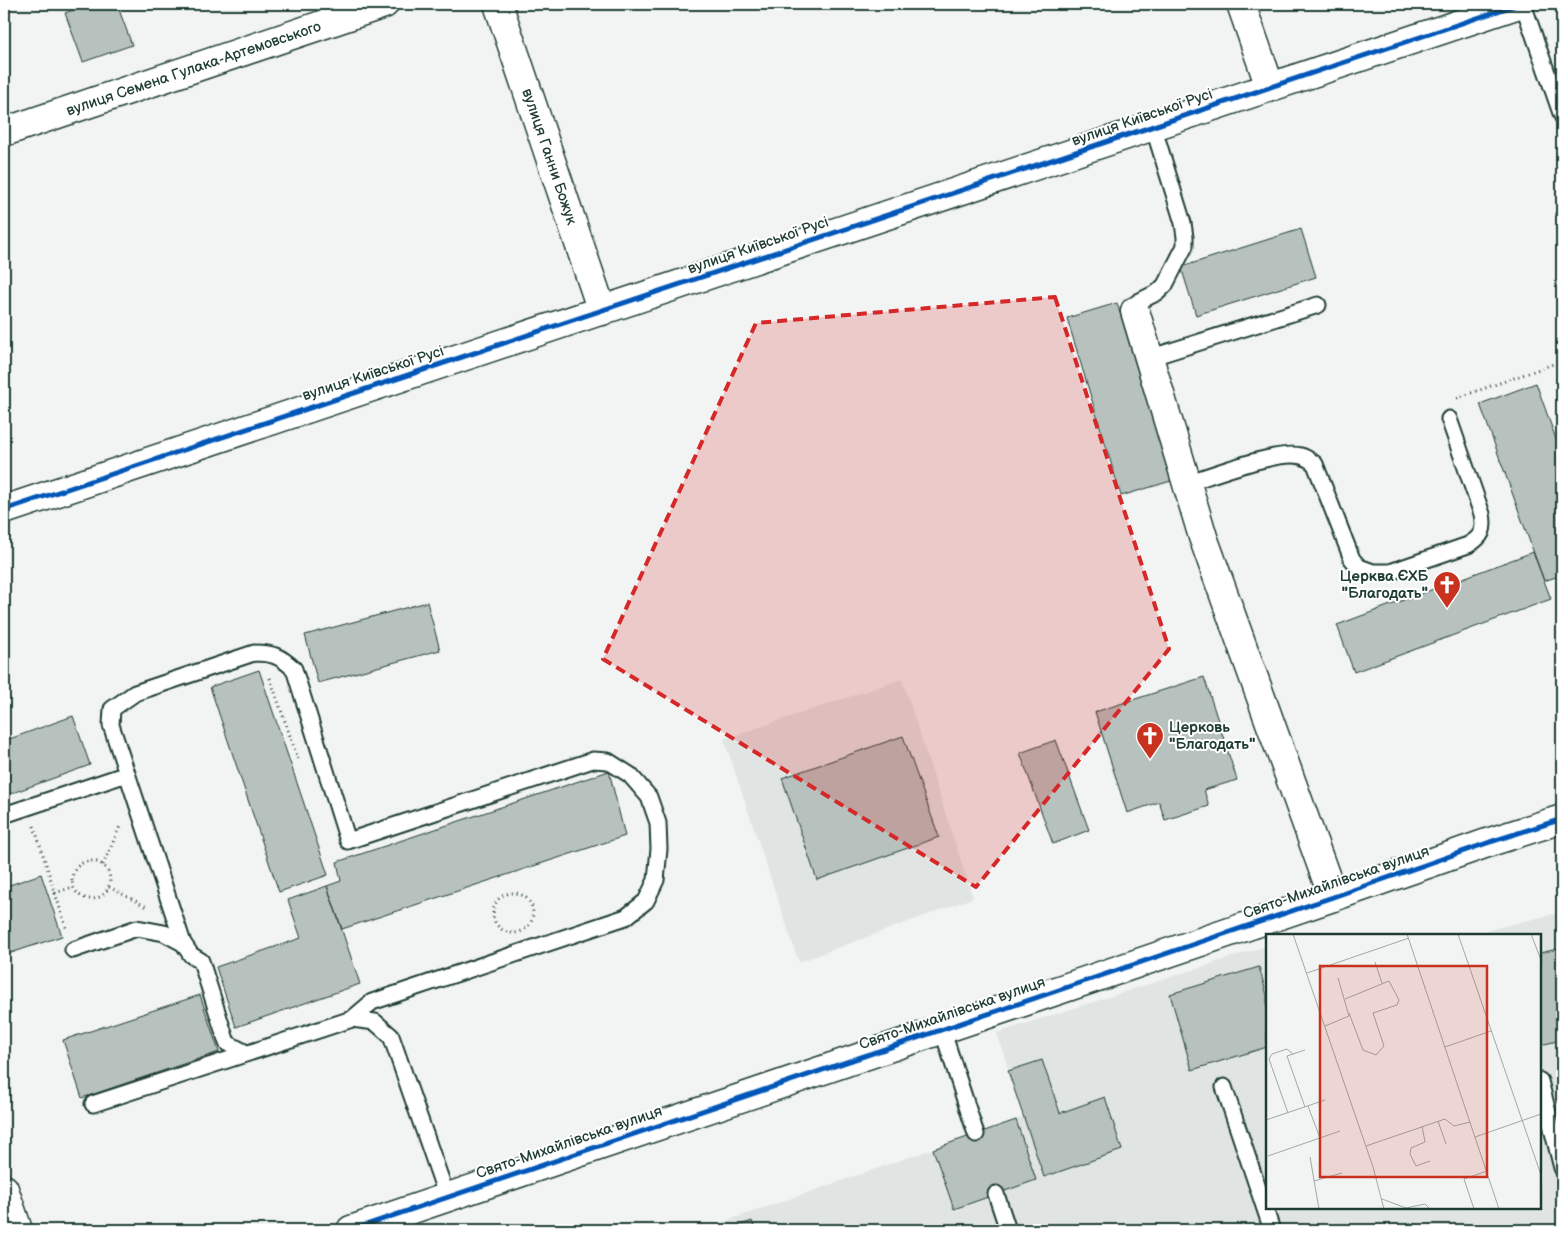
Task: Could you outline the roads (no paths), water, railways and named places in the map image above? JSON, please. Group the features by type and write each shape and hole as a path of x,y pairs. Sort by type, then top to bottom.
{"street":[{"name":"вулиця Семена Гулака-Артемовського","path":"4,132 384,4"},
{"name":"вулиця Ганни Божук","path":"498,4 602,310"},
{"path":"1241,4 1270,87"},
{"name":"вулиця Київської Русі","path":"4,510 1519,4"},
{"path":"1135,311 1203,537 1333,897"},
{"name":"Свято-Михайлівська вулиця","path":"351,1230 1562,819"},
{"path":"4,1189 18,1230"}],"lane":[{"path":"1523,4 1562,116"},
{"path":"1135,311 1138,302 1158,292 1165,285 1185,246 1183,223 1153,126"},
{"path":"1150,358 1318,305"},
{"path":"1187,483 1275,456 1291,454 1303,456 1315,464 1352,559 1359,567 1373,572 1390,572 1468,545 1478,539 1484,524 1448,419"},
{"path":"93,1104 352,1019 372,1002 626,917 646,901 656,880 659,849 658,823 650,797 630,775 608,761 593,760 348,841 294,669 283,659 269,652 254,652 136,693 112,708 111,725 183,943 191,955 201,961 227,1043 246,1053"},
{"path":"4,815 127,774"},
{"path":"73,950 137,928 164,933 183,943"},
{"path":"352,1019 375,1022 391,1036 447,1197"},
{"path":"942,1029 976,1134"},
{"path":"1541,1085 1562,1168"},
{"path":"1224,1087 1272,1230"},
{"path":"996,1194 1008,1230"}],"place":[{"name":"Церква ЄХБ \"Благодать\"","path":"1447,609"},
{"name":"Церковь \"Благодать\"","path":"1150,760"}]}
